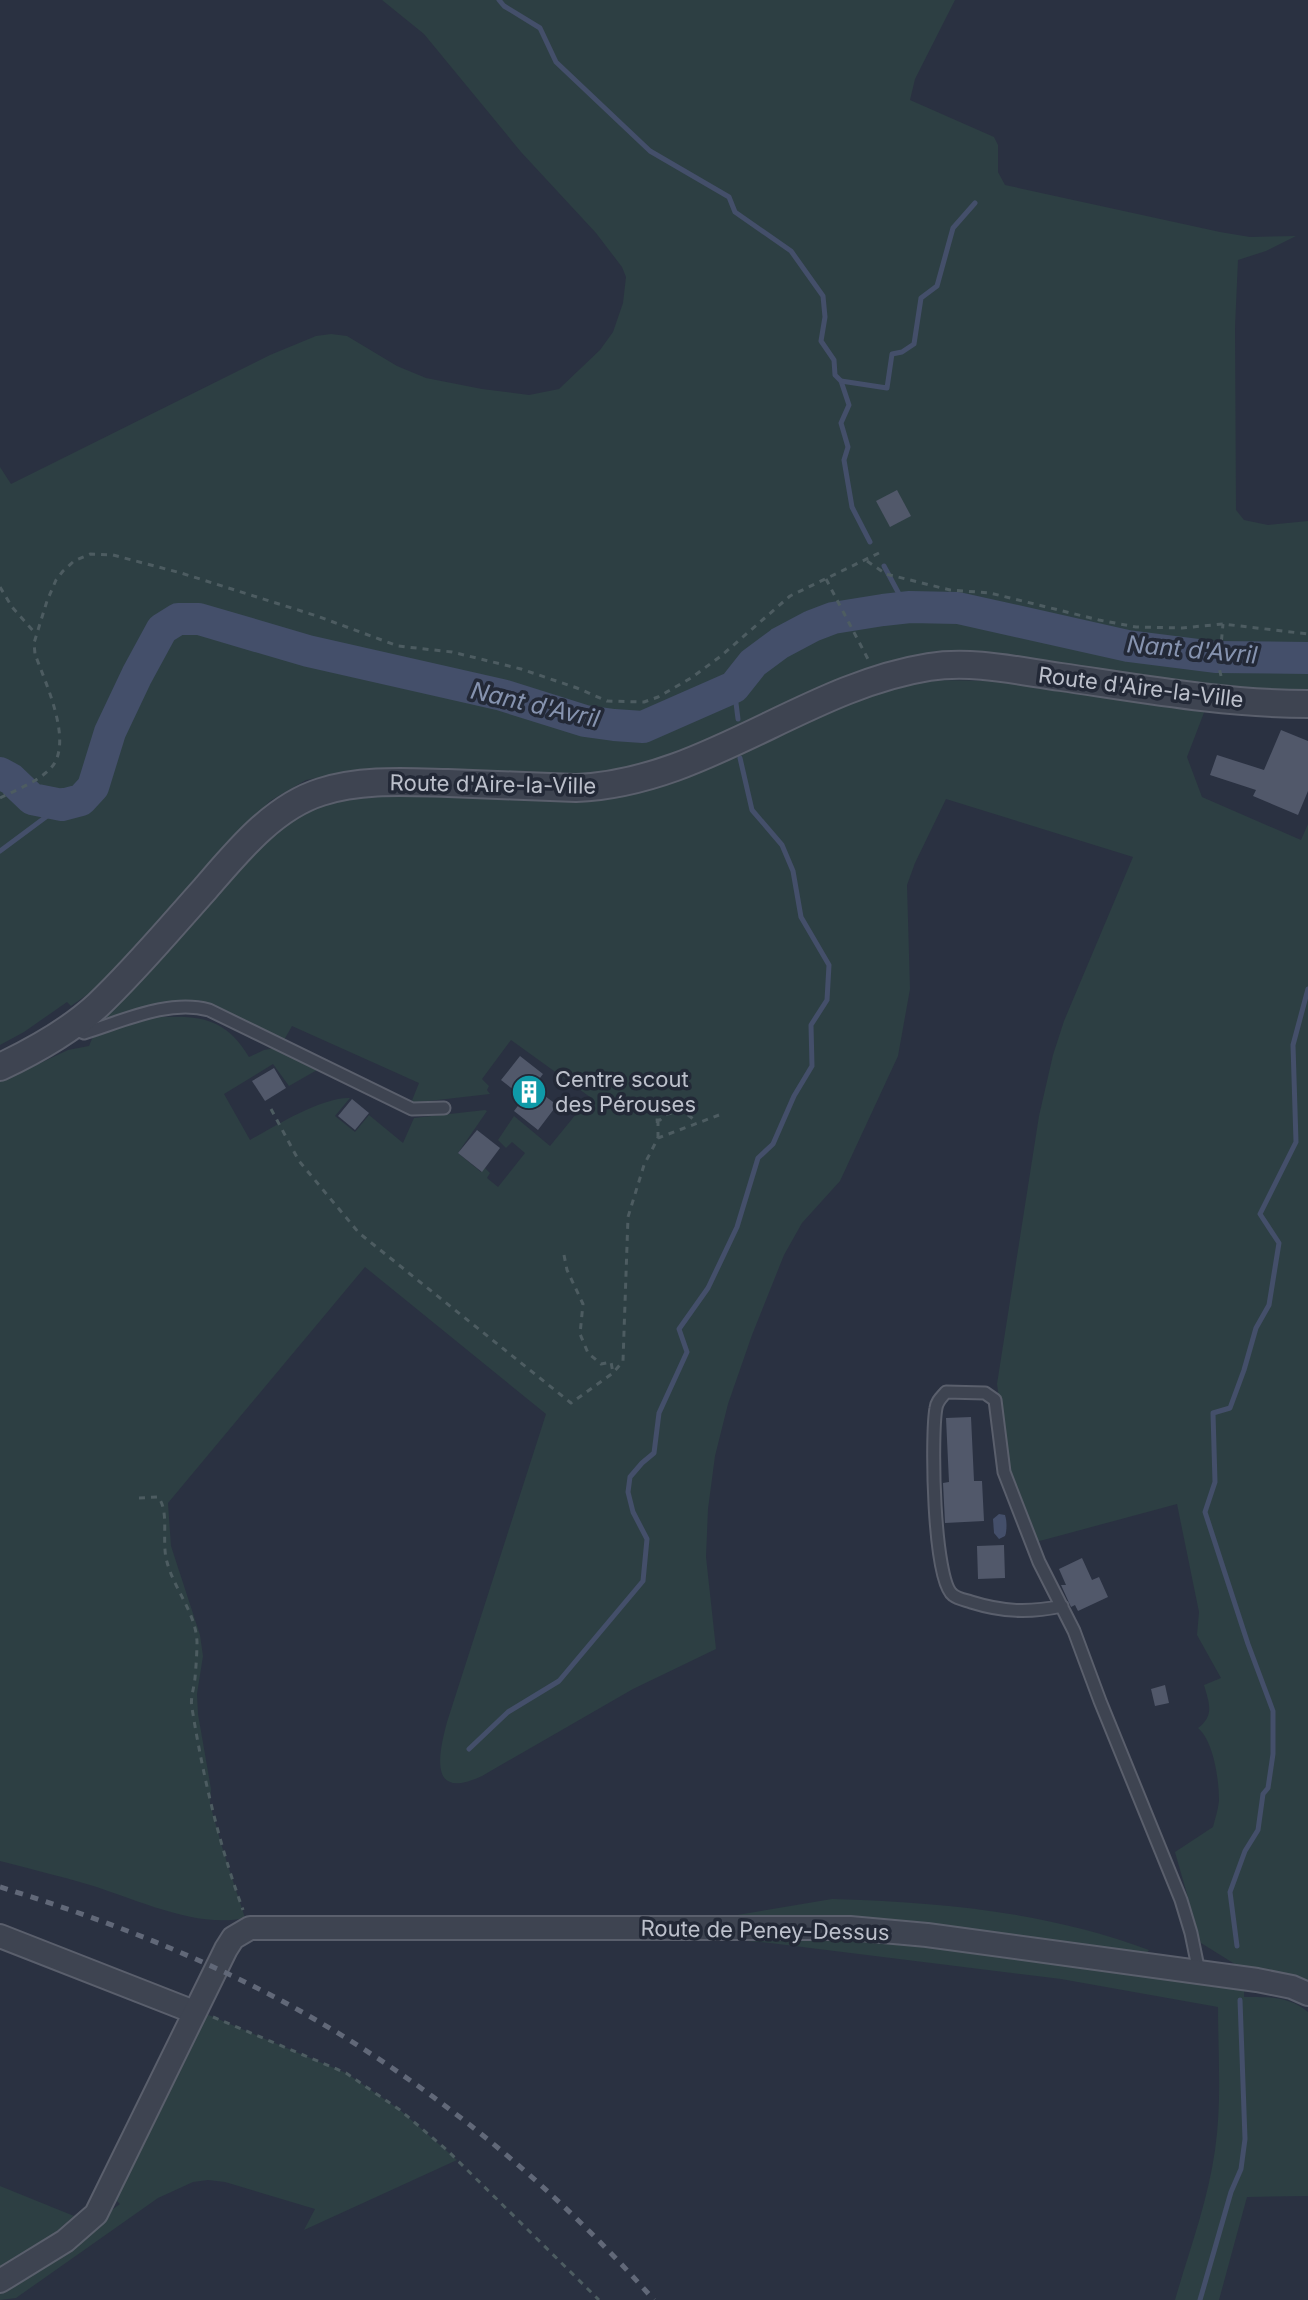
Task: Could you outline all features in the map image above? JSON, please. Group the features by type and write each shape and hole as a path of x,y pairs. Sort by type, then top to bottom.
{"street":[{"name":"Route d'Aire-la-Ville","path":"0,1067 42,1045 95,1008 264,826 291,806 336,787 407,782 576,788 634,781 690,762 847,691 876,680 931,667 976,666 1198,696 1308,704"},
{"name":"Route de Peney-Dessus","path":"250,1928 850,1928 927,1935 1199,1972 1274,1983 1308,1994"},
{"path":"0,2281 65,2241 96,2214 226,1949 233,1938 250,1928"},
{"path":"0,1936 194,2012"}],"lane":[{"path":"69,1028 84,1033 166,1009 195,1006 412,1109 444,1108"},
{"path":"1062,1606 1034,1612 1012,1611 960,1598 948,1590 941,1559 933,1443 937,1403 946,1392 985,1393 995,1400 1004,1472 1039,1562 1062,1606 1074,1631 1181,1900 1199,1972"}],"path":[{"path":"0,798 51,768 58,753 59,725 35,654 36,634 56,580 74,561 90,554 113,555 181,573 317,616 398,646 452,652 521,669 607,701 644,702 691,678 790,596 879,553"},
{"path":"865,560 886,574 903,579 950,590 990,593 1136,627 1182,628 1223,624 1308,634"},
{"path":"826,579 867,656"},
{"path":"0,587 12,607 36,634"},
{"path":"1219,667 1223,624"},
{"path":"271,1109 299,1161 359,1233 571,1403 613,1373 623,1361 628,1217 644,1165 658,1138 658,1122 653,1120 683,1111 698,1123"},
{"path":"658,1138 719,1115"},
{"path":"564,1255 567,1270 583,1304 580,1334 588,1353 601,1364 611,1362 613,1373"},
{"path":"139,1498 158,1497 164,1505 166,1561 197,1639 191,1704 210,1804 250,1928"},
{"path":"194,2012 204,2013 346,2073 366,2085 448,2151 599,2300"}],"shaded area":[{"path":"382,0 955,0 915,79 910,100 994,137 998,145 998,172 1005,185 1220,232 1250,237 1296,236 1238,260 1235,327 1236,510 1244,520 1268,525 1308,521 1308,691 1250,689 991,654 945,652 910,657 844,677 698,745 631,769 595,774 416,769 348,772 306,780 270,801 98,987 71,1006 67,1002 0,1045 0,467 11,484 270,355 316,336 347,336 397,366 426,378 529,395 559,389 600,350 613,332 623,303 626,277 622,267 596,233 521,152 424,34"},
{"path":"935,680 997,681 1205,710 1187,757 1202,797 1301,840 1308,824 1308,1985 1246,1971 1201,1943 1175,1852 1213,1827 1219,1801 1217,1772 1208,1742 1198,1728 1209,1713 1204,1685 1221,1678 1197,1635 1199,1612 1177,1504 1036,1542 1009,1468 997,1384 1039,1116 1064,1021 1133,857 946,799 907,885 910,989 898,1056 840,1181 802,1223 784,1255 728,1404 715,1456 708,1509 706,1557 716,1649 633,1689 482,1776 453,1783 445,1779 440,1761 447,1722 546,1414 365,1267 168,1503 171,1546 200,1635 203,1656 197,1694 211,1789 210,1804 245,1918 226,1920 187,1916 0,1861 0,1082 68,1050 89,1046 99,1022 276,832 294,818 323,804 351,798 437,795 562,802 635,794 715,764 856,699 899,686","holes":["199,1000 284,1040 292,1026 419,1083 411,1103 490,1094 487,1090 489,1086 482,1079 511,1040 590,1097 550,1146 514,1116 498,1140 506,1148 512,1142 525,1153 498,1187 487,1178 490,1173 485,1168 481,1172 458,1153 485,1110 414,1118 403,1143 369,1115 355,1132 335,1116 350,1098 339,1099 299,1113 250,1140 224,1094 273,1064 289,1086 317,1070 275,1048 249,1057 232,1035 213,1022 190,1017 162,1017 164,1002"]},
{"path":"832,1899 993,1911 1072,1926 1149,1950 1144,1958 731,1916"},
{"path":"806,1934 840,1935 1042,1959 1141,1976 1244,1987 1244,1997 1278,1998 1301,2007 1308,2012 1308,2196 1247,2197 1219,2300 1175,2300 1203,2207 1215,2150 1219,2096 1218,2007 1061,1979 713,1938 805,1940"},
{"path":"204,2013 346,2073 400,2110 457,2160 304,2230 315,2209 225,2182 193,2182 158,2198 16,2298 0,2300 0,2290 120,2204 113,2197 142,2145"},
{"path":"0,2186 74,2216 47,2240 0,2271"}],"water":[{"path":"999,1514 1005,1515 1006,1526 1005,1536 999,1539 994,1533 993,1519"}],"building":[{"path":"897,490 911,516 890,527 876,501"},
{"path":"1281,730 1308,741 1308,791 1298,815 1253,796 1256,790 1210,775 1217,755 1264,770"},
{"name":"Centre scout des Pérouses","path":"520,1056 543,1074 533,1087 557,1105 538,1130 514,1111 524,1098 501,1080"},
{"path":"274,1068 286,1088 265,1101 252,1081"},
{"path":"352,1099 369,1113 355,1130 338,1116"},
{"path":"477,1130 500,1148 482,1172 458,1153"},
{"path":"971,1417 974,1481 982,1481 984,1521 945,1523 943,1483 949,1482 946,1418"},
{"path":"1004,1545 1005,1578 978,1579 977,1546"},
{"path":"1082,1558 1092,1580 1099,1577 1108,1597 1078,1611 1075,1605 1071,1607 1061,1585 1066,1585 1059,1569"},
{"path":"1165,1685 1169,1703 1155,1706 1151,1689"}],"waterway":[{"path":"499,0 540,28 556,62 650,151 729,197 735,212 791,251 823,296 825,317 821,341 834,360 835,375 841,381 849,405 841,423 848,447 844,460 852,507 870,542"},
{"path":"841,381 887,388 892,354 914,344 921,298 937,286 953,228 975,203"},
{"path":"884,566 906,607"},
{"name":"Nant d'Avril","path":"0,773 32,799 62,805 81,800 93,787 110,732 137,675 162,629 178,619 199,619 308,651 502,695 585,721 643,727 734,687 753,663 780,643 812,626 833,618 910,607 958,608 1128,646 1215,657 1308,658"},
{"path":"734,687 738,719"},
{"path":"469,1749 508,1712 559,1681 643,1581 647,1539 633,1512 628,1492 630,1477 654,1453 659,1413 687,1352 679,1329 708,1288 737,1227 758,1158 773,1144 794,1096 812,1066 811,1025 827,1000 829,965 801,917 793,871 782,845 752,810 740,758"},
{"path":"0,851 62,805"},
{"path":"1237,1946 1230,1892 1245,1851 1258,1830 1263,1794 1268,1788 1273,1754 1273,1711 1205,1512 1215,1482 1213,1413 1230,1408 1256,1328 1269,1305 1279,1243 1260,1214 1296,1142 1293,1045 1308,989"},
{"path":"1200,2300 1231,2192 1241,2169 1245,2139 1240,2000"}],"railway":[{"path":"0,1887 179,1952 282,2001 385,2063 434,2097 527,2173 571,2213 654,2300"}],"place":[{"name":"Centre scout des Pérouses","path":"529,1092"}]}
